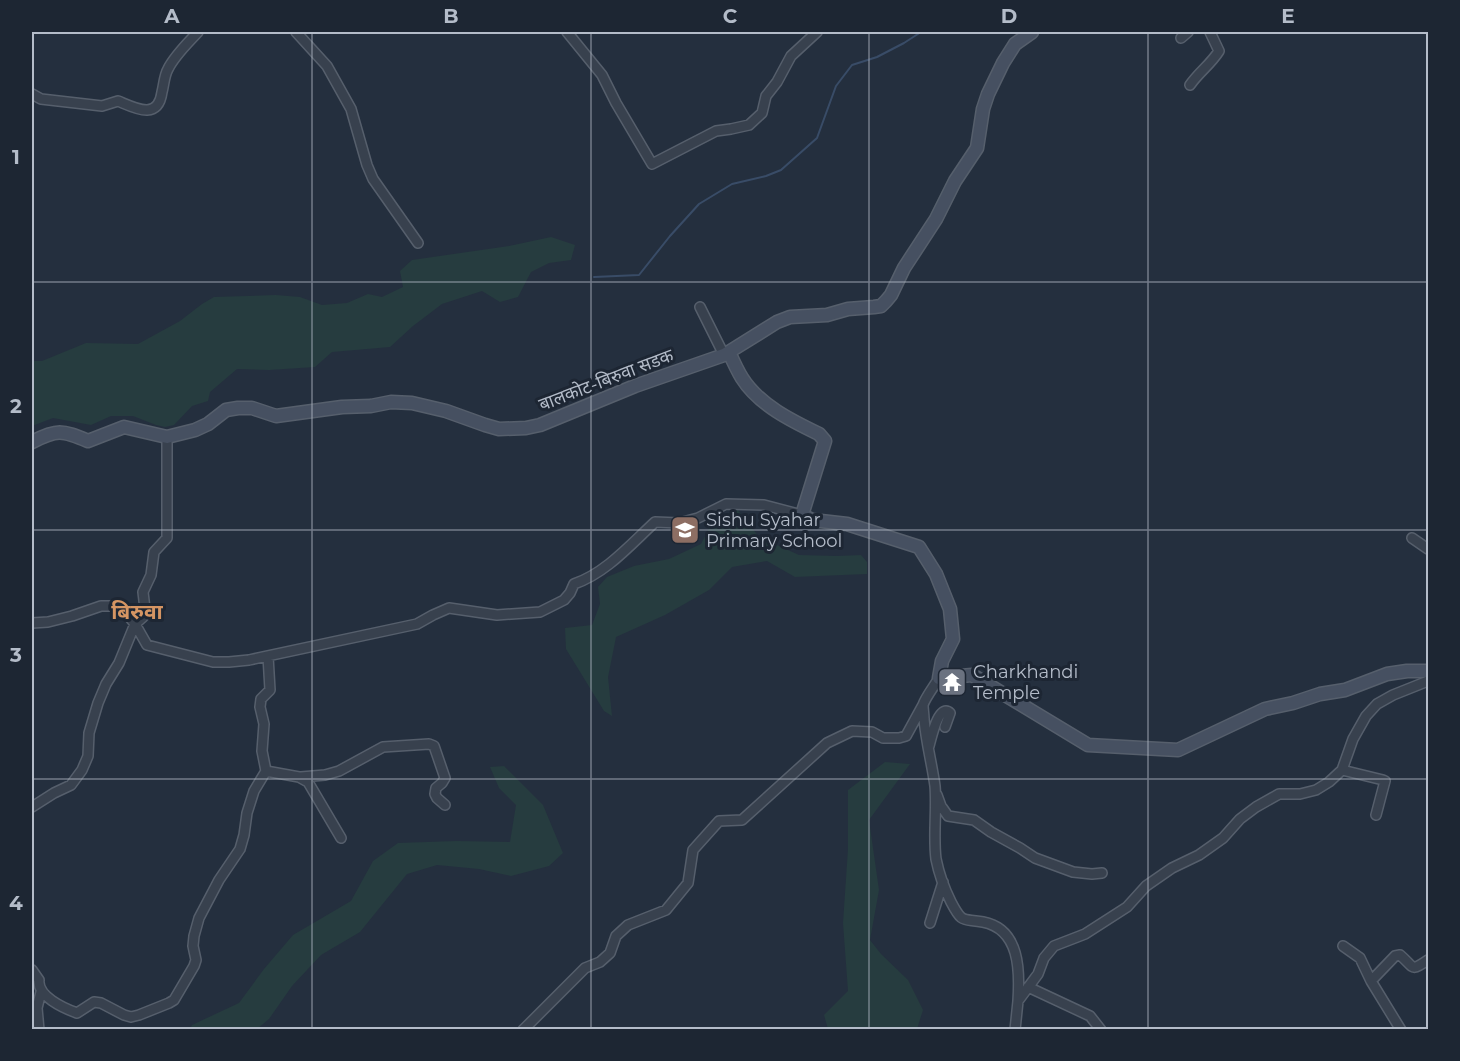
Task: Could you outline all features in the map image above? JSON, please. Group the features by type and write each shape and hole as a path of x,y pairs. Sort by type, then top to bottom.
{"main road":[{"name":"बालकोट-बिरुवा सडक","path":"32,442 60,431 88,441 124,427 167,437 195,430 208,424 226,410 232,409 252,408 276,416 391,402 412,403 446,411 499,429 526,428 540,425 635,386 726,354 785,318 827,315 848,309 881,306 891,295 904,268 936,219 955,182 977,148 983,109 1003,63 1015,44 1032,32"},
{"path":"726,354 756,396 768,406 819,434 825,441 802,515 812,520 848,524 919,547 936,574 950,609 953,639 942,661 939,678 972,675 1088,745 1178,750 1265,709 1320,694 1345,690 1387,674 1428,671"}],"street":[{"path":"32,94 41,99 102,106 118,101 142,111 154,108 160,103 167,69 198,32"},
{"path":"296,32 327,66 351,109 373,179 418,243"},
{"path":"567,32 602,75 652,164 716,131 748,125 762,113 766,96 792,56 817,32"},
{"path":"1190,85 1214,60 1219,51 1210,32"},
{"path":"700,307 726,354"},
{"path":"32,807 71,785 82,770 88,756 89,733 98,703 119,663 135,624 143,617 145,609 143,592 152,575 154,552 167,538 167,437"},
{"path":"32,623 64,618 101,606 112,606 122,608 135,624 147,645 213,662 249,660 417,624 449,608 497,615 540,612 564,600 574,584 599,573 655,522 679,523 698,518 726,504 764,505 802,515"},
{"path":"1412,538 1428,549"},
{"path":"32,970 39,980 38,986 41,992 49,999 77,1013 94,1002 131,1017 174,1000 196,960 193,946 199,918 219,880 240,849 246,813 254,791 266,771 262,751 264,724 260,707 261,699 270,690 268,656"},
{"path":"523,1029 585,968 600,962 610,953 616,936 627,925 666,910 688,883 693,850 719,821 742,820 827,743 852,731 872,732 883,738 906,736 939,678"},
{"path":"1018,1001 1038,974 1044,958 1054,946 1085,934 1126,907 1146,886 1223,838 1240,819 1256,807 1279,794 1300,794 1316,790 1329,782 1342,770 1353,739 1366,716 1377,704 1428,681"},
{"path":"923,705 925,735 935,787 941,806 948,816 974,820 1035,858 1074,872 1102,873"},
{"path":"928,749 940,714 948,711 950,713 945,726"},
{"path":"266,771 299,777 325,775 339,771 383,747 429,744 434,746 445,778 436,788 435,794 446,804"},
{"path":"1342,770 1385,781 1376,815"},
{"path":"299,777 308,782 341,838"},
{"path":"935,787 936,859 951,902 961,918 996,926 1008,936 1014,950 1018,967 1015,1029"},
{"path":"930,923 943,882"},
{"path":"1343,946 1360,958 1371,981 1401,1029"},
{"path":"1371,981 1395,956 1400,955 1416,968 1428,960"},
{"path":"1028,987 1090,1016 1101,1029"},
{"path":"39,1029 37,1008 41,992"}],"green space":[{"path":"551,237 575,245 571,260 549,263 531,272 518,297 500,302 482,291 442,304 390,347 332,352 315,367 269,370 237,369 210,392 208,401 192,406 174,425 165,427 133,416 111,416 91,425 53,418 32,426 32,361 42,361 86,343 138,344 180,321 214,297 276,295 300,297 322,305 347,303 368,294 382,297 403,287 400,271 412,260 509,246"},
{"path":"738,510 759,537 799,555 861,555 867,562 867,574 795,577 767,561 732,567 709,590 665,615 616,637 608,677 612,716 604,711 566,649 565,628 592,625 600,604 598,587 607,577 634,566 669,559 701,544 714,519"},
{"path":"885,762 910,764 869,820 879,890 870,940 908,980 923,1010 917,1029 828,1029 824,1015 848,991 843,923 848,849 848,790"},
{"path":"504,766 543,805 563,853 549,866 511,876 479,869 437,865 407,874 360,932 321,955 292,986 269,1019 257,1029 190,1029 192,1025 239,1003 293,935 351,901 373,861 398,843 510,842 516,805 499,788 490,767"}],"waterway":[{"path":"594,277 639,275 699,204 732,184 781,170 817,138 836,86 852,65 877,57 921,32"}],"place":[{"name":"Sishu Syahar Primary School","path":"685,530"},
{"name":"Charkhandi Temple","path":"952,682"}],"district":[{"name":"बिरुवा","path":"137,612"}]}
